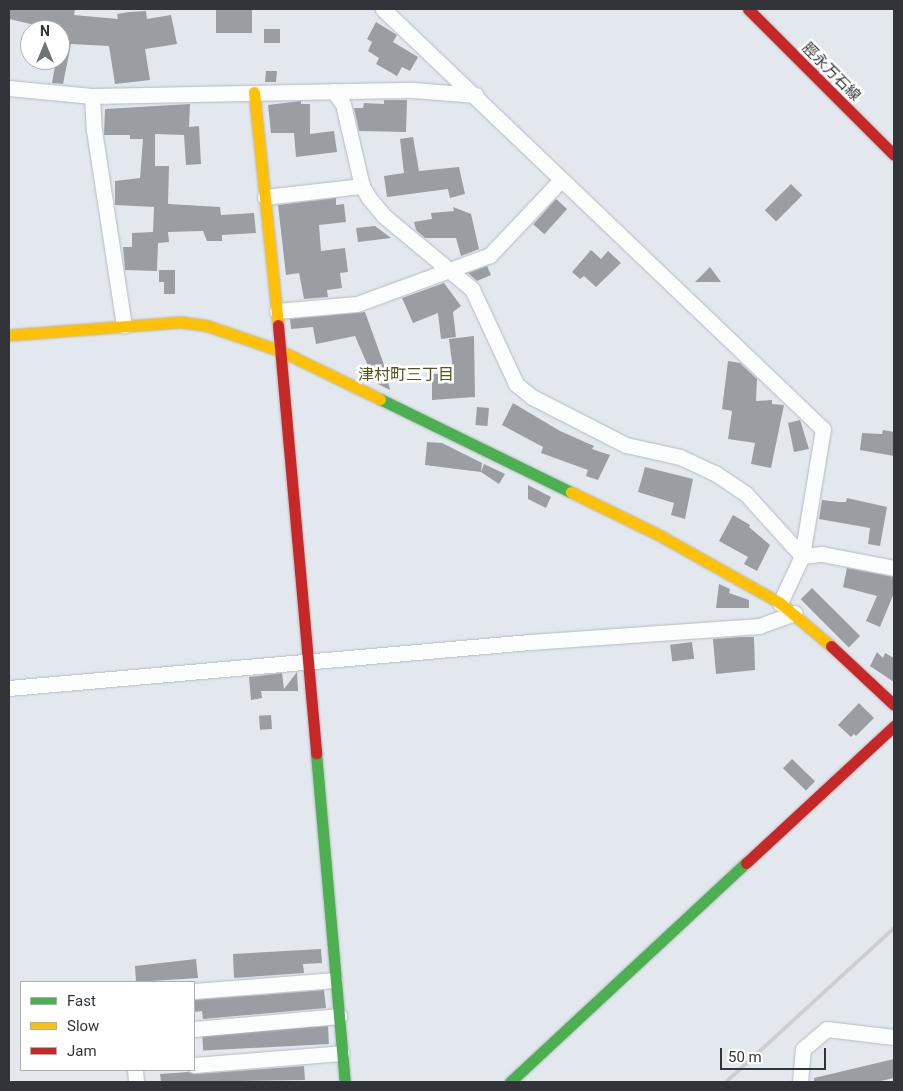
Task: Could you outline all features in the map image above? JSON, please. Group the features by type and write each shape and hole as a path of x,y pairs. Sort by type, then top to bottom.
{"street":[{"path":"383,9 476,95 561,180 823,429 802,556 780,603"},
{"name":"脛永万石線","path":"748,9 894,155"},
{"path":"9,88 92,96 413,90 476,95"},
{"path":"333,91 343,104 362,186 384,216 472,289 486,316 501,358 516,384 532,397 626,445 680,457 715,473 746,494 802,556"},
{"path":"254,92 281,351 345,1082"},
{"path":"92,96 97,150 124,326"},
{"path":"277,311 357,304 490,254 561,180"},
{"path":"265,197 362,186"},
{"path":"9,335 180,322 208,326 281,351 650,530 780,603 796,613 894,706"},
{"path":"802,556 822,554 894,568"},
{"path":"9,688 308,664 530,642 759,626 796,613"},
{"path":"510,1082 894,726"},
{"path":"195,991 335,980"},
{"path":"195,1029 339,1016"},
{"path":"800,1082 803,1049 827,1029 894,1037"},
{"path":"195,1065 342,1053"}],"building":[{"path":"9,9 75,9 74,15 118,19 117,14 146,11 147,19 171,15 177,44 145,49 150,80 115,84 109,46 71,44 70,49 70,20 20,20 20,22 9,19"},
{"path":"216,9 252,9 252,33 216,33"},
{"path":"376,22 397,35 393,42 418,57 410,71 402,67 397,76 376,64 379,58 368,51 372,42 367,39"},
{"path":"264,29 280,29 280,43 264,43"},
{"path":"54,70 66,70 63,84 52,83"},
{"path":"266,71 277,71 276,82 265,82"},
{"path":"384,100 407,100 406,132 359,131 354,108 363,108 364,103 384,104"},
{"path":"301,101 301,104 310,104 310,134 334,131 337,152 296,157 294,133 271,133 268,105"},
{"path":"190,104 189,127 199,126 201,164 186,165 184,135 155,134 155,166 169,166 168,204 220,207 221,215 254,213 256,233 222,235 222,241 207,241 203,231 168,232 169,242 158,243 157,271 125,270 123,247 132,247 132,233 153,232 154,207 115,205 115,181 140,178 143,139 130,139 130,135 104,135 105,109"},
{"path":"413,137 419,171 459,167 465,194 450,198 448,189 387,197 384,176 404,173 400,139"},
{"path":"791,184 802,195 776,221 765,210"},
{"path":"336,198 336,205 344,204 346,222 319,225 321,251 345,248 348,272 340,273 342,288 327,290 328,297 304,299 299,273 286,275 278,205"},
{"path":"556,199 567,209 544,234 533,224"},
{"path":"453,207 471,214 479,249 461,256 456,238 425,238 416,230 414,222 432,219 431,213 454,211"},
{"path":"375,226 391,238 358,242 356,228"},
{"path":"591,250 601,259 608,251 621,263 596,287 584,276 580,279 572,272"},
{"path":"487,266 491,275 477,281 468,273"},
{"path":"710,267 721,282 695,282"},
{"path":"159,270 175,270 175,294 164,294 164,282 159,282"},
{"path":"444,283 461,306 453,312 456,337 441,339 438,313 413,323 402,298"},
{"path":"365,312 383,362 390,390 366,378 363,368 368,366 355,336 316,344 313,327 291,329 290,319"},
{"path":"474,336 475,397 432,400 432,374 445,374 445,370 453,370 449,339"},
{"path":"728,361 740,363 757,379 756,401 772,400 772,404 784,405 771,468 751,464 755,443 728,439 732,411 722,409"},
{"path":"513,403 560,431 594,446 592,449 610,455 598,480 586,476 588,470 541,453 543,447 502,425"},
{"path":"477,407 489,408 487,426 475,425"},
{"path":"800,420 809,449 794,452 788,423"},
{"path":"883,430 894,432 894,456 860,450 862,433 882,434"},
{"path":"427,442 442,443 482,463 481,472 425,465"},
{"path":"484,464 505,474 499,484 481,472"},
{"path":"645,467 693,479 685,519 671,515 674,503 638,492"},
{"path":"528,485 551,497 546,508 528,499"},
{"path":"847,498 887,507 880,546 868,544 870,528 819,519 822,500 846,502"},
{"path":"733,515 750,525 749,527 770,545 757,571 744,564 748,557 719,541"},
{"path":"847,568 894,577 894,593 880,627 866,621 877,596 843,587"},
{"path":"719,584 730,589 729,593 749,600 749,608 716,608"},
{"path":"812,588 860,636 849,647 801,599"},
{"path":"754,637 755,670 716,674 713,639"},
{"path":"692,642 694,659 672,662 670,645"},
{"path":"877,652 883,658 885,653 894,658 894,682 870,666"},
{"path":"297,672 298,691 261,691 262,698 251,700 249,677 282,673 284,689"},
{"path":"859,703 874,718 856,736 854,734 851,737 838,725"},
{"path":"271,715 272,729 260,730 259,716"},
{"path":"792,759 815,781 806,791 783,768"},
{"path":"321,949 322,963 303,964 304,973 234,978 233,954"},
{"path":"196,959 198,978 136,981 135,966"},
{"path":"324,990 326,1008 203,1019 202,1011 195,1012 195,1000"},
{"path":"328,1026 329,1044 203,1051 202,1033"},
{"path":"894,1059 894,1078 876,1082 814,1082 814,1078"},
{"path":"304,1066 305,1080 161,1082 160,1074 188,1072 195,1074"}],"railway":[{"path":"726,1082 894,928"}],"traffic: fast":[{"path":"380,399 571,492"},
{"path":"316,753 345,1082"},
{"path":"510,1082 746,863"}],"traffic: slow":[{"path":"254,92 278,325"},
{"path":"9,335 181,322 208,326 281,351 380,399"},
{"path":"571,492 659,535 780,603 831,646"}],"traffic: jam":[{"path":"748,9 894,155"},
{"path":"278,325 316,753"},
{"path":"831,646 894,705"},
{"path":"746,863 894,726"}],"district":[{"name":"津村町三丁目","path":"406,375"}]}
